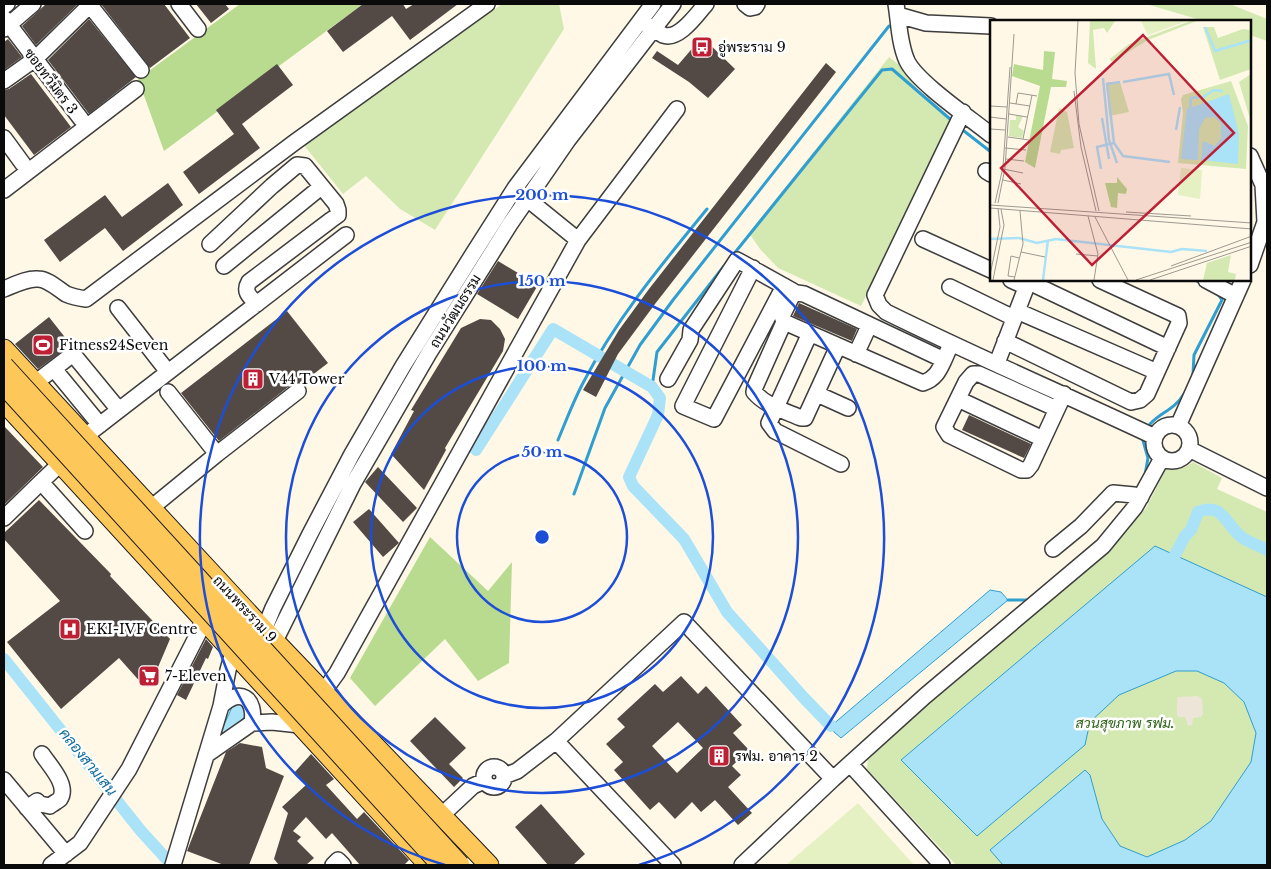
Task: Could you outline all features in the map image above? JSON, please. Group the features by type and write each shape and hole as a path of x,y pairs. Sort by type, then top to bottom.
{"main road":[{"name":"ถนนพระราม 9","path":"4,349 270,635 489,865"},
{"name":"ถนนพระราม 9","path":"4,366 460,865"},
{"name":"ถนนพระราม 9","path":"4,385 441,865"},
{"path":"4,402 429,865"},
{"path":"253,674 270,635"}],"street":[{"path":"5,24 33,4"},
{"path":"4,81 35,59 90,4 141,70"},
{"path":"179,4 198,29"},
{"path":"4,289 39,279 53,285 66,294 86,299 296,142 487,4"},
{"name":"ถนนวัฒนธรรม","path":"270,635 310,534 352,454 403,366 515,188 653,4"},
{"name":"ถนนวัฒนธรรม","path":"270,635 353,484 429,353 527,199 568,140 673,4"},
{"path":"641,20 664,36 686,28 706,4"},
{"path":"745,4 750,8 755,7 757,4"},
{"path":"897,9 926,23 990,26"},
{"path":"897,9 901,41 907,62 920,78 990,133"},
{"name":"ซอยทวีมิตร 3","path":"5,24 35,59 81,119"},
{"path":"4,190 136,89"},
{"path":"324,691 342,664 578,240 677,110"},
{"path":"963,112 875,295 879,305 886,312 951,344 1155,437"},
{"path":"4,138 23,164"},
{"path":"1251,158 1263,185 1265,201 1265,222 1257,262"},
{"path":"210,244 272,186 297,166 305,166 336,204 338,215 249,282 246,292 257,304"},
{"path":"224,266 321,187"},
{"path":"515,188 578,240"},
{"path":"84,437 346,235"},
{"path":"923,239 990,270"},
{"path":"668,380 690,340 691,330 737,260 790,290 804,294 944,360"},
{"path":"753,268 682,406 714,419 790,290"},
{"path":"1005,341 1131,402 1140,400 1147,394 1168,348 1179,323 1178,316 1102,281"},
{"path":"1208,281 1236,296"},
{"path":"1178,426 1243,281"},
{"path":"996,363 1028,283 1168,348"},
{"path":"950,287 1157,372"},
{"path":"790,290 792,296 782,316 784,322 755,387 754,392 759,398 775,407 805,418 838,346"},
{"path":"118,308 168,372"},
{"path":"784,322 923,383 938,374 951,344"},
{"path":"856,354 869,326"},
{"path":"810,333 769,423 775,431 841,464"},
{"path":"35,383 73,354 119,410"},
{"path":"54,369 100,425"},
{"path":"1057,409 980,374 973,374 969,378 944,427 949,435 1021,470 1027,470 1031,465 1064,394"},
{"path":"151,508 298,391"},
{"path":"168,392 217,454"},
{"path":"817,394 848,408"},
{"path":"958,399 1043,439"},
{"path":"1164,426 1178,426 1186,431 1189,437 1189,448 1185,456 1178,460 1170,461 1162,458 1157,452 1154,445 1155,437 1164,426"},
{"path":"1189,448 1267,488"},
{"path":"742,865 925,696 1103,546 1141,498 1162,458"},
{"path":"4,518 60,464"},
{"path":"41,482 85,531"},
{"path":"1053,549 1081,526 1113,494 1134,495 1141,498"},
{"path":"52,865 80,842 128,769 200,630 202,619"},
{"path":"442,815 473,786 484,780 485,771 492,767 500,769 504,776 517,771 556,741 684,622 833,780"},
{"path":"173,865 221,706 233,652"},
{"path":"221,706 228,699 235,696 245,698 252,704 252,723"},
{"path":"206,755 252,723 272,722 300,725"},
{"path":"556,741 673,865"},
{"path":"27,808 37,801 40,804 50,806 60,799 62,790 60,782 42,754"},
{"path":"850,764 942,865"},
{"path":"4,780 66,854"},
{"path":"333,865 338,860 343,865"}],"green space":[{"path":"240,4 363,4 164,151 138,79"},
{"path":"502,4 559,4 564,29 435,230 400,209 366,176 343,194 303,144"},
{"path":"1146,4 1230,4 1267,19 1267,41 1251,35 1251,20 1201,20"},
{"path":"889,57 898,64 925,99 954,120 861,306 778,268 760,249 749,233"},
{"name":"สวนสุขภาพ รฟม.","path":"1193,462 1222,478 1217,489 1267,512 1267,865 956,865 867,769 868,758 1113,547 1146,508 1166,469 1180,469"},
{"path":"430,537 488,591 512,562 509,663 478,681 445,639 375,706 350,678"},
{"path":"858,803 914,865 786,865"}],"shaded area":[{"path":"1198,696 1202,699 1203,714 1201,717 1193,718 1192,725 1188,726 1185,717 1178,717 1177,699 1178,697"}],"water":[{"path":"1155,546 1267,597 1267,865 1003,865 990,850 1085,770 1090,775 1102,819 1120,846 1147,857 1185,840 1211,821 1251,762 1256,733 1244,702 1224,683 1197,671 1176,671 1119,695 1090,722 1085,745 977,836 901,760"},
{"path":"990,590 1001,592 1008,600 841,738 834,732 831,726"},
{"path":"242,702 247,715 222,737 219,736 233,705"}],"building":[{"path":"46,4 78,4 36,45 22,26"},
{"path":"101,4 164,4 190,38 150,68"},
{"path":"196,4 225,4 229,9 211,23"},
{"path":"363,4 403,4 406,9 414,4 458,4 410,40 392,16 343,52 327,31"},
{"path":"89,19 136,77 89,114 48,60"},
{"path":"702,37 735,69 708,98 689,82 652,58 657,51 678,65"},
{"path":"8,39 22,57 4,70 4,42"},
{"path":"826,63 836,72 618,354 596,397 583,390 619,330 649,289"},
{"path":"277,64 293,85 242,124 260,148 199,194 183,172 234,134 216,110"},
{"path":"31,74 71,127 34,155 4,115 4,90 9,89"},
{"path":"168,183 183,205 123,251 105,228 60,262 44,240 105,195 122,217"},
{"path":"498,261 538,285 518,319 477,294"},
{"path":"799,303 857,329 852,341 793,316"},
{"name":"V44 Tower","path":"287,311 328,363 302,383 292,384 219,441 181,393"},
{"name":"Fitness24Seven","path":"49,317 71,345 38,369 15,344"},
{"path":"480,319 491,320 500,329 505,339 503,351 445,448 446,450 424,490 391,454 414,411 411,410 461,328"},
{"path":"969,415 1031,444 1024,458 962,430"},
{"path":"4,426 43,467 4,505"},
{"path":"378,467 417,508 403,522 365,482"},
{"path":"39,500 111,574 110,576 170,639 153,679 143,685 119,658 61,709 7,642 60,601 4,539 4,533"},
{"path":"369,509 399,543 383,557 353,522"},
{"path":"206,639 213,647 186,700 177,695"},
{"name":"รฟม. อาคาร 2","path":"681,676 698,694 706,686 742,725 733,733 749,750 732,766 741,775 728,787 752,813 738,825 715,800 701,812 692,802 675,819 659,802 650,810 614,770 623,762 606,744 625,727 617,719 655,684 663,692","holes":["678,722 703,748 677,773 652,746"]},
{"path":"435,717 466,748 449,764 463,778 454,787 410,741"},
{"path":"240,743 262,747 266,768 284,776 249,865 224,865 187,851 226,752"},
{"path":"311,754 334,779 326,785 357,819 364,812 409,860 404,865 360,865 332,833 326,839 306,817 293,831 301,837 297,841 314,858 306,865 279,865 274,859 288,813 282,807 306,785 294,773"},
{"path":"541,804 585,854 573,865 548,865 515,827"}],"waterway":[{"path":"574,494 605,408 640,345 673,300 889,26"},
{"path":"733,255 882,70 892,69 950,119"},
{"path":"964,131 990,151"},
{"path":"558,440 579,390 610,337 673,250 707,209"},
{"path":"652,387 657,352 724,266"},
{"path":"1197,281 1202,284"},
{"path":"1193,374 1194,355 1222,300 1217,293"},
{"path":"476,450 553,329 652,387 660,398 658,415 629,477 633,486 684,539 727,612 831,726"},
{"path":"1150,424 1176,404 1184,394"},
{"path":"1142,437 1148,458 1145,475"},
{"path":"1175,555 1185,536 1191,530 1198,512 1206,510 1218,512 1242,537 1267,550"},
{"path":"1008,600 1030,600"},
{"name":"คลองสามเสน","path":"4,659 141,831 172,865"}],"place":[{"name":"อู่พระราม 9","path":"702,47"},
{"name":"Fitness24Seven","path":"43,345"},
{"name":"V44 Tower","path":"253,379"},
{"name":"EKI-IVF Centre","path":"70,629"},
{"name":"7-Eleven","path":"149,676"},
{"name":"รฟม. อาคาร 2","path":"719,756"}]}
